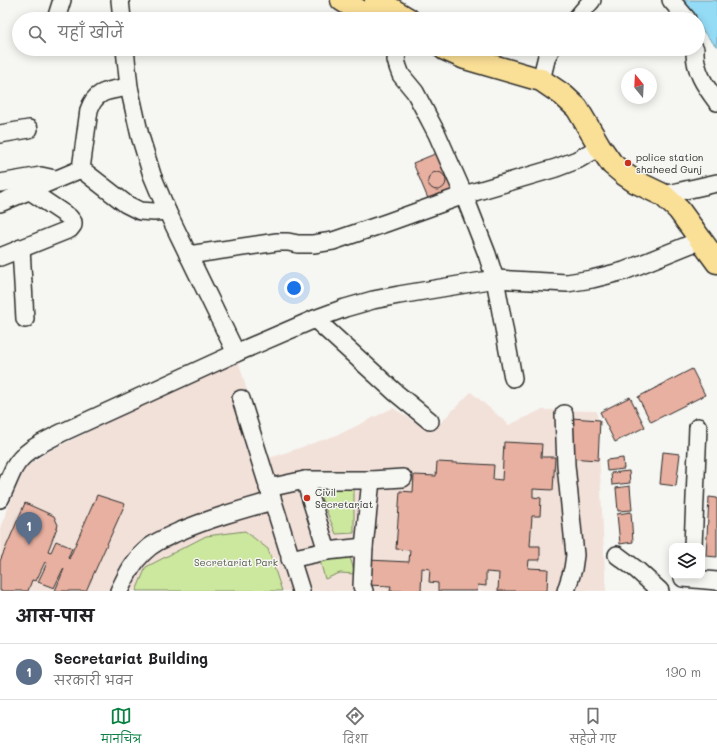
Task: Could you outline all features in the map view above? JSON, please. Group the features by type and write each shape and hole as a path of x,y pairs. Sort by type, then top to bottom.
{"main road":[{"path":"342,0 361,12"},
{"path":"376,0 396,12"},
{"path":"461,56 541,80 563,95 577,108 612,164 636,182 663,195 679,210 717,262"}],"street":[{"path":"58,12 62,0"},
{"path":"120,0 121,12"},
{"path":"671,0 681,12"},
{"path":"581,12 589,1"},
{"path":"125,56 129,87 140,136 152,175 167,211 236,352"},
{"path":"397,56 396,60 401,75 414,92 437,134 464,195 487,254 495,279 513,378"},
{"path":"541,80 547,56"},
{"path":"694,56 697,68 707,89 717,102"},
{"path":"81,170 91,102 96,96 103,92 129,87"},
{"path":"0,134 29,129"},
{"path":"188,255 277,242 306,244 333,241 386,224 464,195 556,168 577,160 600,147"},
{"path":"0,203 81,170"},
{"path":"81,170 126,204 140,210 154,212 167,211"},
{"path":"0,183 41,176 56,180"},
{"path":"663,195 717,183"},
{"path":"0,257 70,228 73,225 73,222 69,217 30,191"},
{"path":"0,500 15,467 24,456 36,446 236,352 315,319 373,300 495,279 567,283 592,279 624,271 700,240"},
{"path":"21,248 25,319"},
{"path":"315,319 430,421"},
{"path":"241,399 300,591"},
{"path":"564,414 566,465 575,555 573,569 566,591"},
{"path":"693,543 698,427"},
{"path":"119,591 130,568 143,553 158,541 191,526 235,511 270,494 305,480 371,480 403,478"},
{"path":"305,480 327,551"},
{"path":"364,591 362,586 364,547 371,480"},
{"path":"290,559 327,551 364,547"},
{"path":"617,555 637,570 660,591"},
{"path":"669,591 682,579"},
{"path":"700,579 717,581"}],"shaded area":[{"name":"Civil Secretariat","path":"238,360 267,459 340,434 393,408 431,432 471,392 509,425 541,410 597,411 606,591 0,591 0,528 24,469 47,452 212,371"}],"green space":[{"path":"354,484 354,533 336,534 316,486"},
{"name":"Secretariat Park","path":"245,531 268,549 282,591 136,591 146,567 206,536"},
{"path":"334,557 350,557 355,574 340,573 325,579 320,561"}],"water":[{"path":"681,0 717,0 717,47 705,34 705,12 690,12"}],"building":[{"path":"442,151 459,188 429,201 413,163"},
{"path":"437,172 443,175 446,181 443,187 437,190 431,187 428,181 431,175"},
{"path":"692,369 705,395 651,422 638,397"},
{"path":"630,397 645,427 615,442 600,412"},
{"path":"571,418 600,420 598,460 568,458"},
{"path":"504,442 542,444 541,457 555,457 553,490 533,489 533,497 541,498 540,516 532,516 530,546 540,546 540,560 529,560 528,568 548,569 547,591 498,591 499,573 486,572 486,586 478,585 477,591 438,591 438,583 429,582 430,569 422,568 421,591 390,591 391,586 366,585 368,560 409,562 410,550 396,549 400,491 413,492 414,475 436,476 437,462 494,465 493,479 502,480"},
{"path":"663,452 680,454 676,486 660,484"},
{"path":"623,458 624,469 607,471 606,460"},
{"path":"629,471 630,483 612,485 611,473"},
{"path":"630,486 632,510 618,511 616,488"},
{"path":"97,495 125,504 86,591 55,591 64,569 54,588 38,582 47,563 45,562 36,581 32,580 28,591 0,591 0,561 25,503 54,516 58,525 48,551 51,552 56,541 72,548 68,558 69,559"},
{"path":"709,497 717,498 717,557 706,556"},
{"path":"631,512 633,542 620,544 617,514"}],"place":[{"name":"police station shaheed Gunj","path":"628,163"},
{"name":"Civil Secretariat","path":"307,498"},
{"name":"Secretariat Building","path":"29,545"}]}
